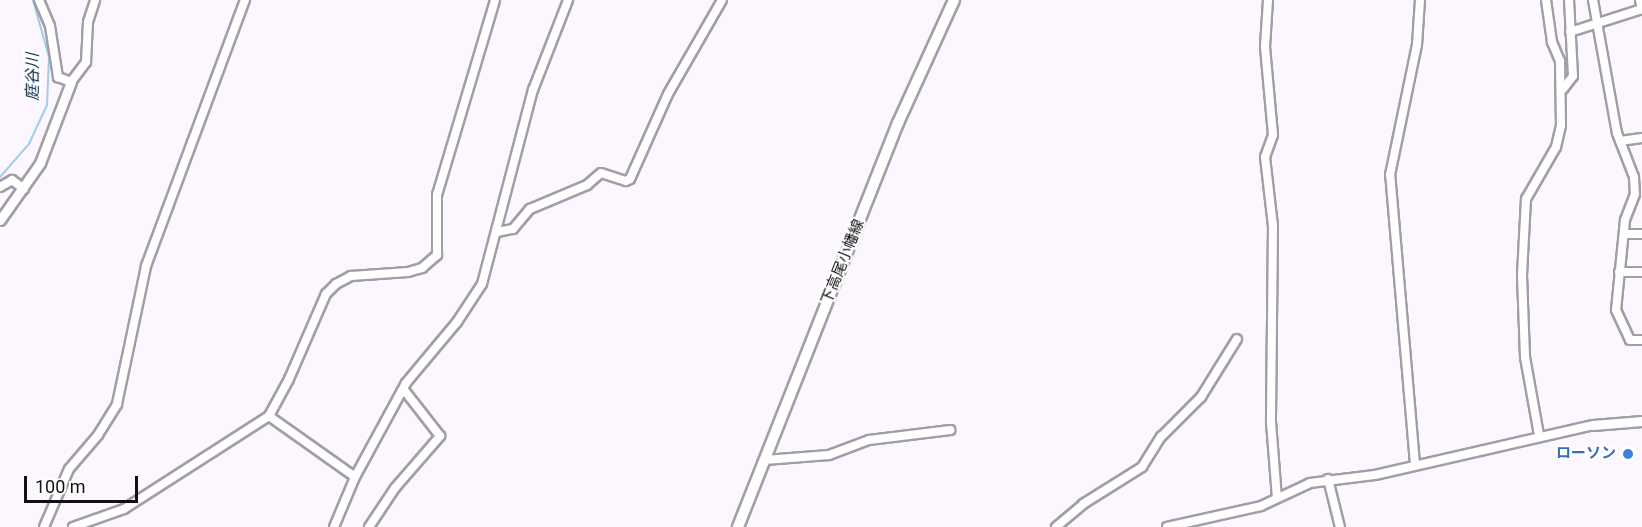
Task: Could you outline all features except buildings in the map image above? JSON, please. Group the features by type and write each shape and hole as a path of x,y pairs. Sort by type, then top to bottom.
{"main road":[{"name":"下高尾小幡線","path":"738,527 898,123 954,0"}],"street":[{"path":"39,0 50,26 58,77 71,82"},
{"path":"0,220 24,189 51,140 71,82 86,62 88,22 95,0"},
{"path":"44,527 69,469 98,435 117,404 146,266 245,0"},
{"path":"73,527 124,509 268,416 326,294 351,276 408,273 422,268 436,255 437,195 495,0"},
{"path":"334,527 355,477 404,390 423,360 473,302 482,284 533,90 568,0"},
{"path":"497,232 513,229 530,209 587,185 602,173 626,181 630,178 668,94 722,0"},
{"path":"1268,0 1265,47 1273,135 1265,157 1273,226 1271,422 1277,498"},
{"path":"1415,464 1390,175 1417,45 1420,0"},
{"path":"1539,435 1525,357 1522,244 1526,200 1556,147 1563,89 1546,0"},
{"path":"1563,89 1573,76 1569,0"},
{"path":"1593,0 1620,141 1634,177 1635,194 1625,220 1616,310 1630,340 1642,340"},
{"path":"1570,33 1598,21 1642,9 1640,0"},
{"path":"1620,141 1642,138"},
{"path":"0,187 12,180 24,189"},
{"path":"1625,234 1642,234"},
{"path":"1619,272 1642,272"},
{"path":"1056,527 1083,504 1142,467 1161,437 1201,397 1237,339"},
{"path":"369,527 395,488 440,436 404,390"},
{"path":"268,416 355,477"},
{"path":"1168,527 1261,506 1328,479 1375,474 1539,435 1593,425 1642,421"},
{"path":"765,460 829,455 869,440 950,429"},
{"path":"1328,479 1340,527"}],"waterway":[{"name":"庭谷川","path":"0,177 29,144 47,105 49,57 33,0"}],"place":[{"name":"ローソン","path":"1628,454"}]}
